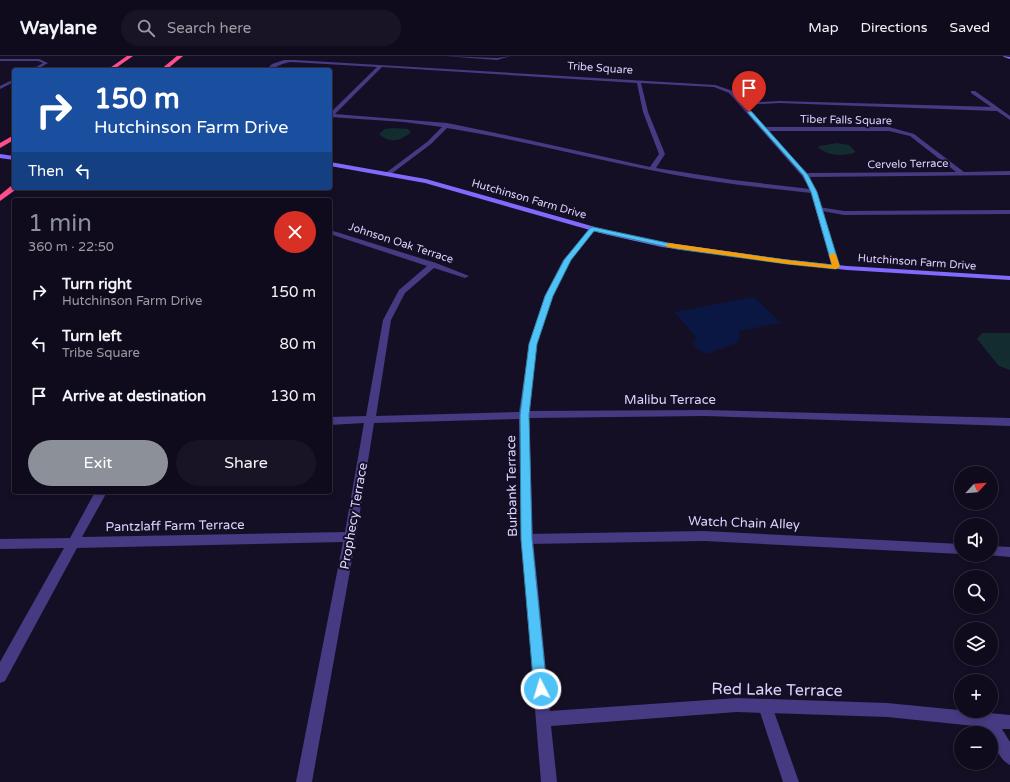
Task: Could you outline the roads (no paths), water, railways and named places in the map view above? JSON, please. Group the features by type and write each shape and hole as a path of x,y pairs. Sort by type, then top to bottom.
{"highway":[{"path":"113,68 130,56"},
{"path":"165,68 180,56"},
{"path":"0,146 12,138"},
{"path":"0,199 12,190"}],"street":[{"path":"446,56 497,58 509,56"},
{"path":"1005,56 1010,58"},
{"path":"0,60 39,60 46,63 37,68"},
{"name":"Tribe Square","path":"270,68 282,62 295,61 715,86 731,92 805,175 814,192 836,267"},
{"path":"332,113 381,66"},
{"path":"0,88 12,81"},
{"path":"639,82 640,99 649,123 660,142 662,154 652,169"},
{"path":"974,92 1010,118"},
{"path":"742,104 779,102 996,109"},
{"path":"332,115 394,119 447,125 504,136 652,169 706,178 814,192"},
{"path":"389,173 429,143 447,125"},
{"name":"Tiber Falls Square","path":"764,129 889,129 901,131 912,135 962,173"},
{"path":"0,155 12,154"},
{"path":"0,155 12,158"},
{"name":"Hutchinson Farm Drive","path":"332,164 389,173 427,181 593,229 677,247 836,267 956,276 1010,278"},
{"name":"Cervelo Terrace","path":"805,175 1010,173"},
{"path":"819,209 844,213 1010,212"},
{"name":"Burbank Terrace","path":"549,782 527,539 524,415 533,344 549,296 567,260 593,229"},
{"name":"Johnson Oak Terrace","path":"332,233 465,276"},
{"name":"Prophecy Terrace","path":"304,782 371,421 387,320 402,292 432,265"},
{"name":"Malibu Terrace","path":"332,421 371,421 524,415 705,413 1010,422"},
{"path":"0,676 100,494"},
{"name":"Pantzlaff Farm Terrace","path":"0,544 350,536"},
{"name":"Watch Chain Alley","path":"527,539 704,536 954,549"},
{"path":"998,551 1010,552"},
{"name":"Red Lake Terrace","path":"544,718 737,705 887,710 1010,722"},
{"path":"765,706 791,782"},
{"path":"989,720 1010,758"}],"water":[{"path":"754,297 781,323 739,331 740,339 734,344 706,354 694,346 693,341 697,338 674,312"}]}
